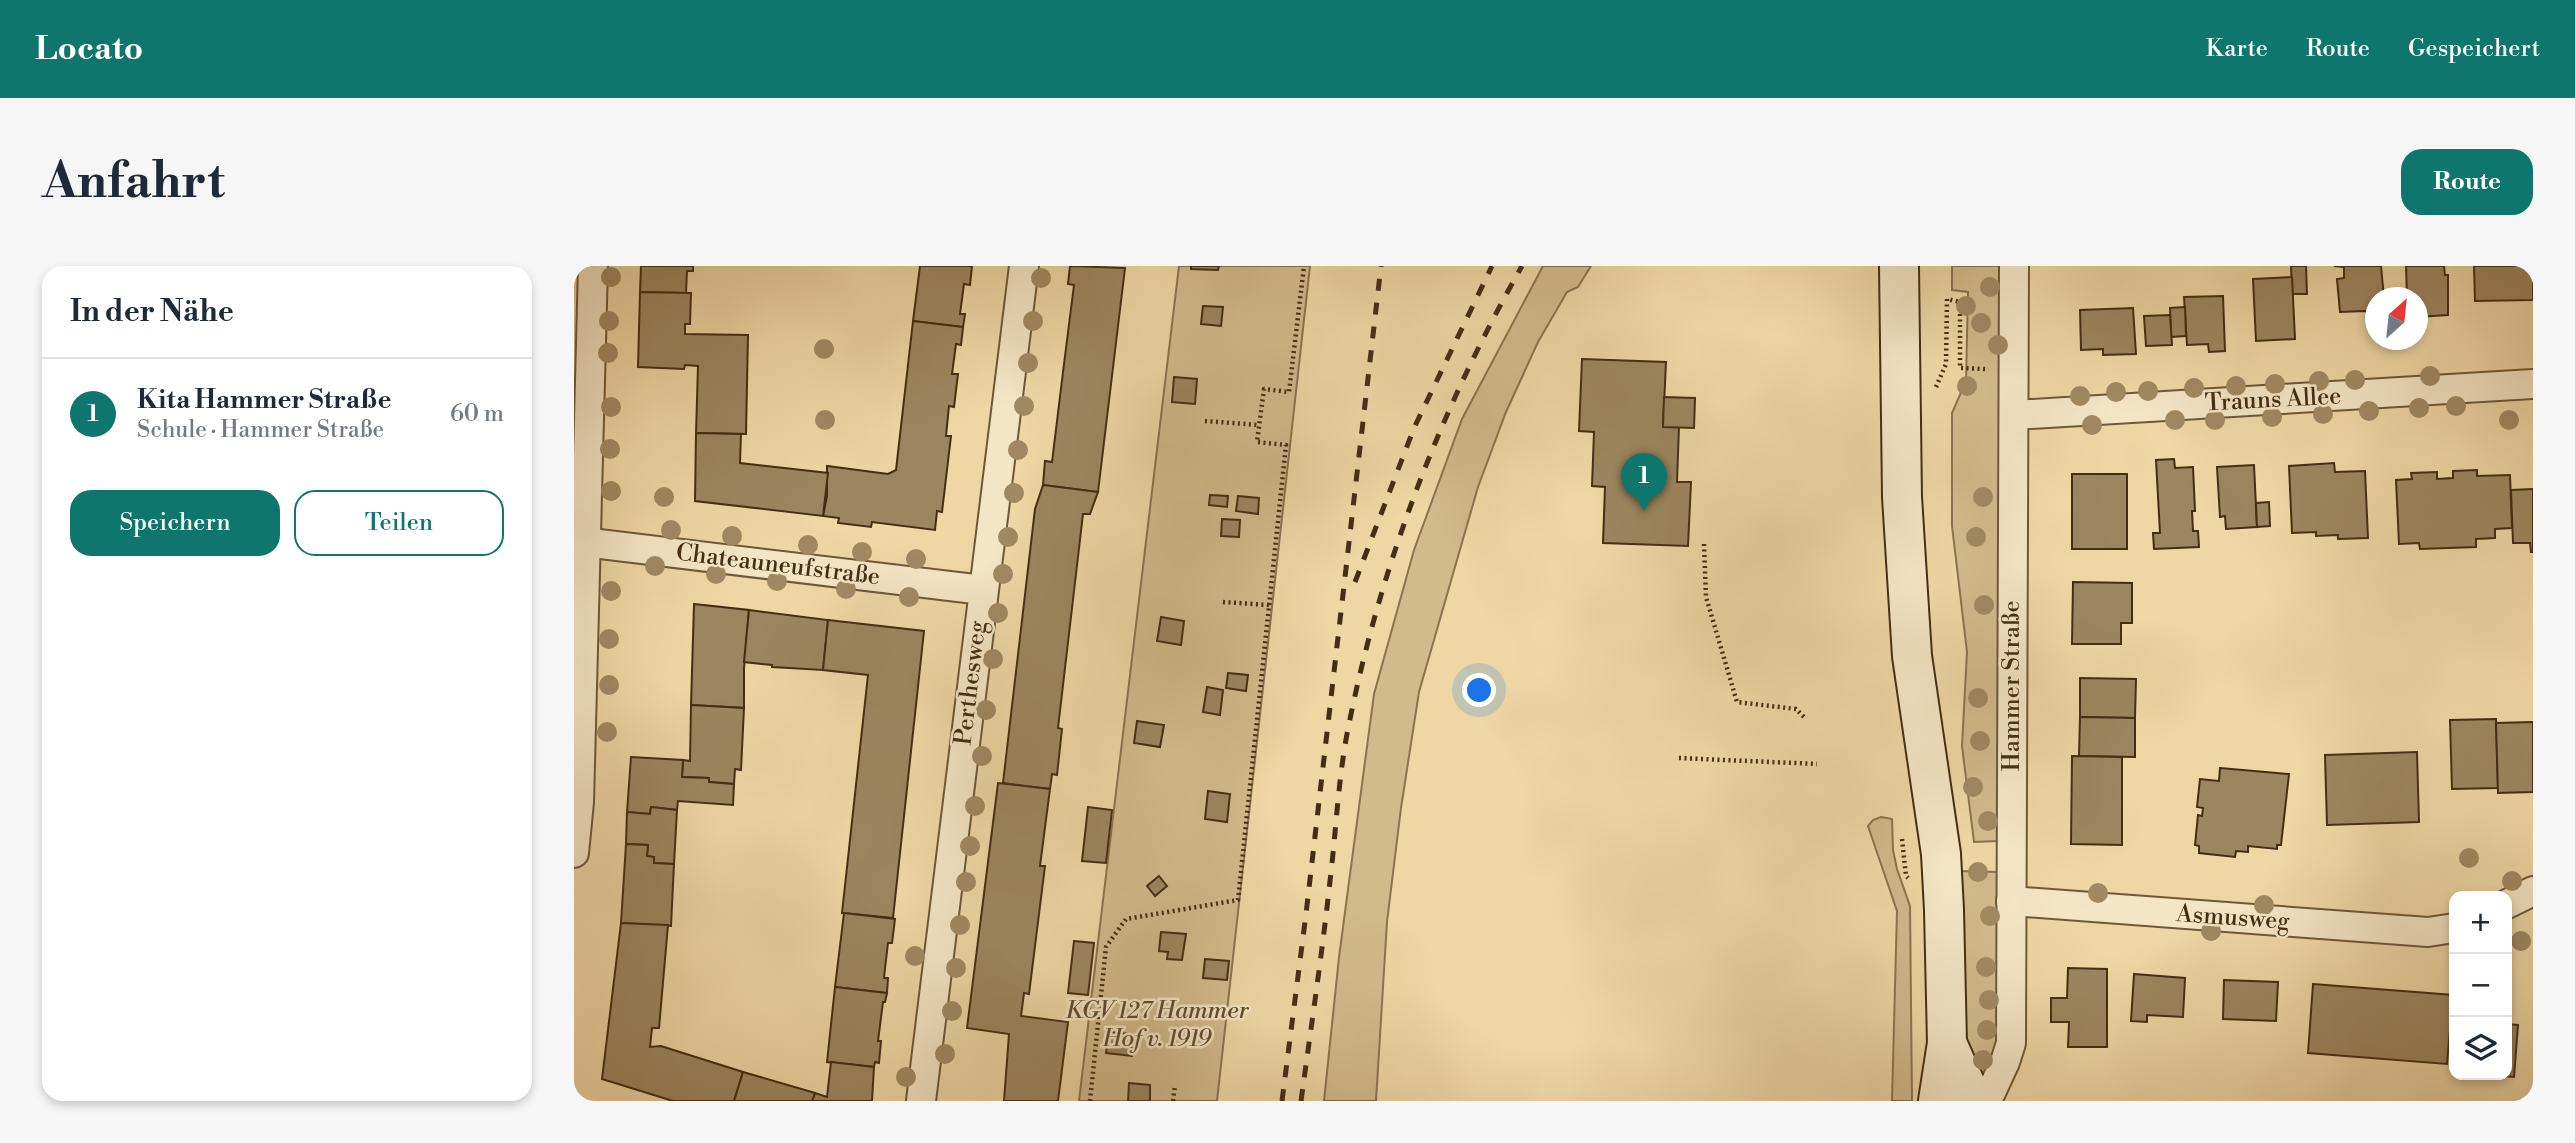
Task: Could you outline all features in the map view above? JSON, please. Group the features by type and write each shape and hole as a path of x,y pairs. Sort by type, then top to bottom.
{"main road":[{"path":"1899,266 1902,497 1912,656 1941,854 1947,1043 1938,1101"},
{"path":"1947,1043 1972,1101"}],"street":[{"path":"574,853 579,802 580,542 593,266"},
{"name":"Perthesweg","path":"921,1101 1024,266"},
{"name":"Hammer Straße","path":"1987,1101 2011,1043 2014,266"},
{"name":"Trauns Allee","path":"2014,415 2533,384"},
{"name":"Chateauneufstraße","path":"580,542 982,590"},
{"path":"2512,902 2533,891"},
{"name":"Asmusweg","path":"2011,901 2428,932 2449,929"}],"path":[{"path":"1090,1101 1106,947 1126,919 1237,900 1286,445 1257,442 1264,389 1289,392 1304,266"},
{"path":"1932,394 1946,364 1947,299 1960,302 1960,368 2014,370"},
{"path":"1205,421 1259,425"},
{"path":"1704,544 1706,597 1737,702 1797,709 1806,719"},
{"path":"1223,602 1269,605"},
{"path":"1679,758 1817,764"},
{"path":"1173,1101 1175,1085"}],"green space":[{"name":"KGV 127 Hammer Hof v. 1919","path":"1179,266 1310,266 1217,1101 1079,1101"},
{"path":"1543,266 1591,266 1578,287 1567,292 1538,342 1506,412 1478,487 1419,692 1387,922 1376,1101 1324,1101 1339,957 1374,694 1414,550 1462,419"},
{"path":"1952,266 2000,266 1998,841 1974,842 1962,746 1967,652 1952,526 1952,413 1966,381 1968,292 1952,290"},
{"path":"1881,817 1892,819 1893,850 1910,906 1912,1101 1892,1101 1897,911 1868,826"},
{"path":"1960,871 1998,872 2000,1020 1997,1047 1979,1085 1967,1049 1963,1018"}],"building":[{"path":"641,266 693,266 693,271 687,271 686,293 640,292"},
{"path":"920,266 972,266 970,285 964,284 960,314 965,314 963,327 913,321"},
{"path":"1070,266 1125,268 1098,492 1043,485 1045,461 1052,462 1074,285 1068,284"},
{"path":"1191,266 1219,266 1218,270 1191,269"},
{"path":"2291,266 2306,266 2307,294 2292,294"},
{"path":"2334,266 2381,266 2383,287 2365,287 2365,311 2340,312 2337,279 2344,278 2344,267"},
{"path":"2406,266 2444,266 2445,275 2448,275 2448,315 2428,316 2428,287 2407,287"},
{"path":"2474,266 2533,266 2533,300 2475,301"},
{"path":"2292,277 2295,339 2256,341 2253,279"},
{"path":"640,292 691,293 690,324 685,324 685,334 748,335 746,434 696,433 698,366 685,365 684,369 638,367"},
{"path":"2223,296 2225,351 2209,352 2208,344 2187,345 2184,297"},
{"path":"1203,306 1223,307 1221,326 1201,324"},
{"path":"2185,307 2186,336 2171,337 2170,308"},
{"path":"2133,308 2136,354 2103,355 2103,349 2081,350 2080,310"},
{"path":"2170,315 2172,345 2146,346 2144,316"},
{"path":"913,321 963,327 961,345 956,344 952,374 958,374 954,407 949,406 946,436 951,436 942,512 937,511 935,530 872,522 871,527 838,523 839,518 823,516 827,496 827,466 888,474 896,470"},
{"path":"1582,359 1666,362 1663,427 1679,427 1677,482 1691,482 1688,546 1603,543 1605,487 1592,486 1594,432 1579,431"},
{"path":"1174,377 1197,379 1195,404 1172,402"},
{"path":"1664,397 1695,398 1694,428 1663,427"},
{"path":"696,433 741,434 740,463 828,473 823,516 695,501"},
{"path":"2174,459 2175,468 2193,467 2193,531 2198,531 2199,547 2154,549 2153,533 2160,533 2156,460"},
{"path":"2334,463 2335,472 2365,471 2368,538 2338,539 2338,535 2316,536 2316,532 2292,533 2289,466"},
{"path":"2254,465 2257,527 2226,529 2225,516 2220,517 2217,467"},
{"path":"2477,470 2477,476 2510,475 2512,528 2495,529 2495,538 2476,539 2476,547 2420,549 2419,543 2399,544 2396,480 2412,479 2411,473 2437,472 2437,479 2453,478 2453,471"},
{"path":"2072,474 2127,474 2127,549 2072,549"},
{"path":"1043,485 1098,492 1090,514 1083,514 1058,728 1062,729 1057,775 1052,774 1050,789 1003,783 1035,509"},
{"path":"2533,489 2531,552 2530,543 2513,543 2511,490"},
{"path":"1210,495 1228,496 1227,507 1209,505"},
{"path":"1238,496 1259,498 1258,514 1236,511"},
{"path":"2269,502 2270,526 2257,527 2256,503"},
{"path":"1222,519 1240,520 1239,537 1221,536"},
{"path":"2073,582 2132,583 2132,623 2121,623 2121,644 2072,644"},
{"path":"694,604 749,610 744,708 691,705"},
{"path":"749,610 828,620 823,670 772,667 744,662"},
{"path":"1161,617 1184,621 1181,645 1157,641"},
{"path":"828,620 924,631 893,918 842,913 868,675 823,670"},
{"path":"1228,673 1248,675 1246,691 1226,688"},
{"path":"2080,678 2136,679 2135,718 2080,717"},
{"path":"1207,687 1223,690 1220,715 1203,712"},
{"path":"691,705 744,708 741,770 735,769 734,784 709,782 709,778 682,777 683,760 690,761"},
{"path":"2080,717 2135,718 2135,757 2079,756"},
{"path":"2496,719 2498,788 2452,789 2450,720"},
{"path":"1137,721 1164,725 1160,747 1134,743"},
{"path":"2533,722 2533,792 2498,793 2496,723"},
{"path":"2417,752 2419,822 2327,825 2325,755"},
{"path":"2072,756 2122,757 2122,845 2071,844"},
{"path":"631,757 683,760 682,777 709,778 709,782 734,784 733,805 678,801 677,810 651,807 650,814 627,812"},
{"path":"2220,768 2289,774 2281,845 2277,845 2277,849 2248,846 2248,852 2236,851 2235,857 2199,853 2199,846 2195,845 2198,815 2202,816 2203,808 2197,807 2200,779 2219,781"},
{"path":"998,783 1050,789 1040,866 1045,866 1029,994 1024,993 1021,1016 1068,1022 1058,1101 1004,1101 1009,1034 967,1028"},
{"path":"1208,791 1230,794 1227,822 1205,819"},
{"path":"651,807 677,810 674,864 654,863 654,857 647,856 648,845 626,844 627,812 650,814"},
{"path":"1088,807 1112,810 1106,863 1082,861"},
{"path":"626,844 648,845 647,856 654,857 654,863 674,864 671,926 621,923"},
{"path":"1159,876 1167,886 1155,896 1147,886"},
{"path":"844,913 895,919 892,943 888,943 884,978 888,978 887,993 835,987"},
{"path":"621,923 668,925 659,1028 652,1028 650,1047 661,1046 743,1072 734,1101 673,1101 602,1079"},
{"path":"1161,932 1186,934 1182,960 1167,959 1168,952 1159,951"},
{"path":"1074,941 1094,943 1088,995 1068,993"},
{"path":"1205,959 1229,961 1227,980 1203,978"},
{"path":"2068,968 2107,969 2107,1047 2068,1047 2069,1022 2051,1022 2051,998 2067,998"},
{"path":"2134,974 2185,978 2183,1017 2147,1015 2147,1022 2131,1021"},
{"path":"2224,980 2278,982 2276,1021 2223,1019"},
{"path":"2313,984 2449,995 2447,1064 2308,1053"},
{"path":"835,987 887,993 883,1002 878,1041 881,1041 879,1063 875,1062 874,1067 827,1062"},
{"path":"2512,1024 2518,1025 2512,1077"},
{"path":"1109,1032 1129,1034 1128,1047 1133,1048 1132,1056 1106,1053"},
{"path":"831,1062 874,1067 872,1101 812,1101 815,1093 827,1097"},
{"path":"743,1072 815,1093 812,1101 734,1101"},
{"path":"1129,1083 1150,1085 1150,1101 1128,1101"}],"railway":[{"path":"1282,1101 1381,266"},
{"path":"1355,582 1414,428 1492,266"},
{"path":"1301,1101 1324,936 1344,752 1376,612 1415,493 1439,435 1464,378 1522,266"}],"place":[{"name":"Kita Hammer Straße","path":"1644,511"}]}
